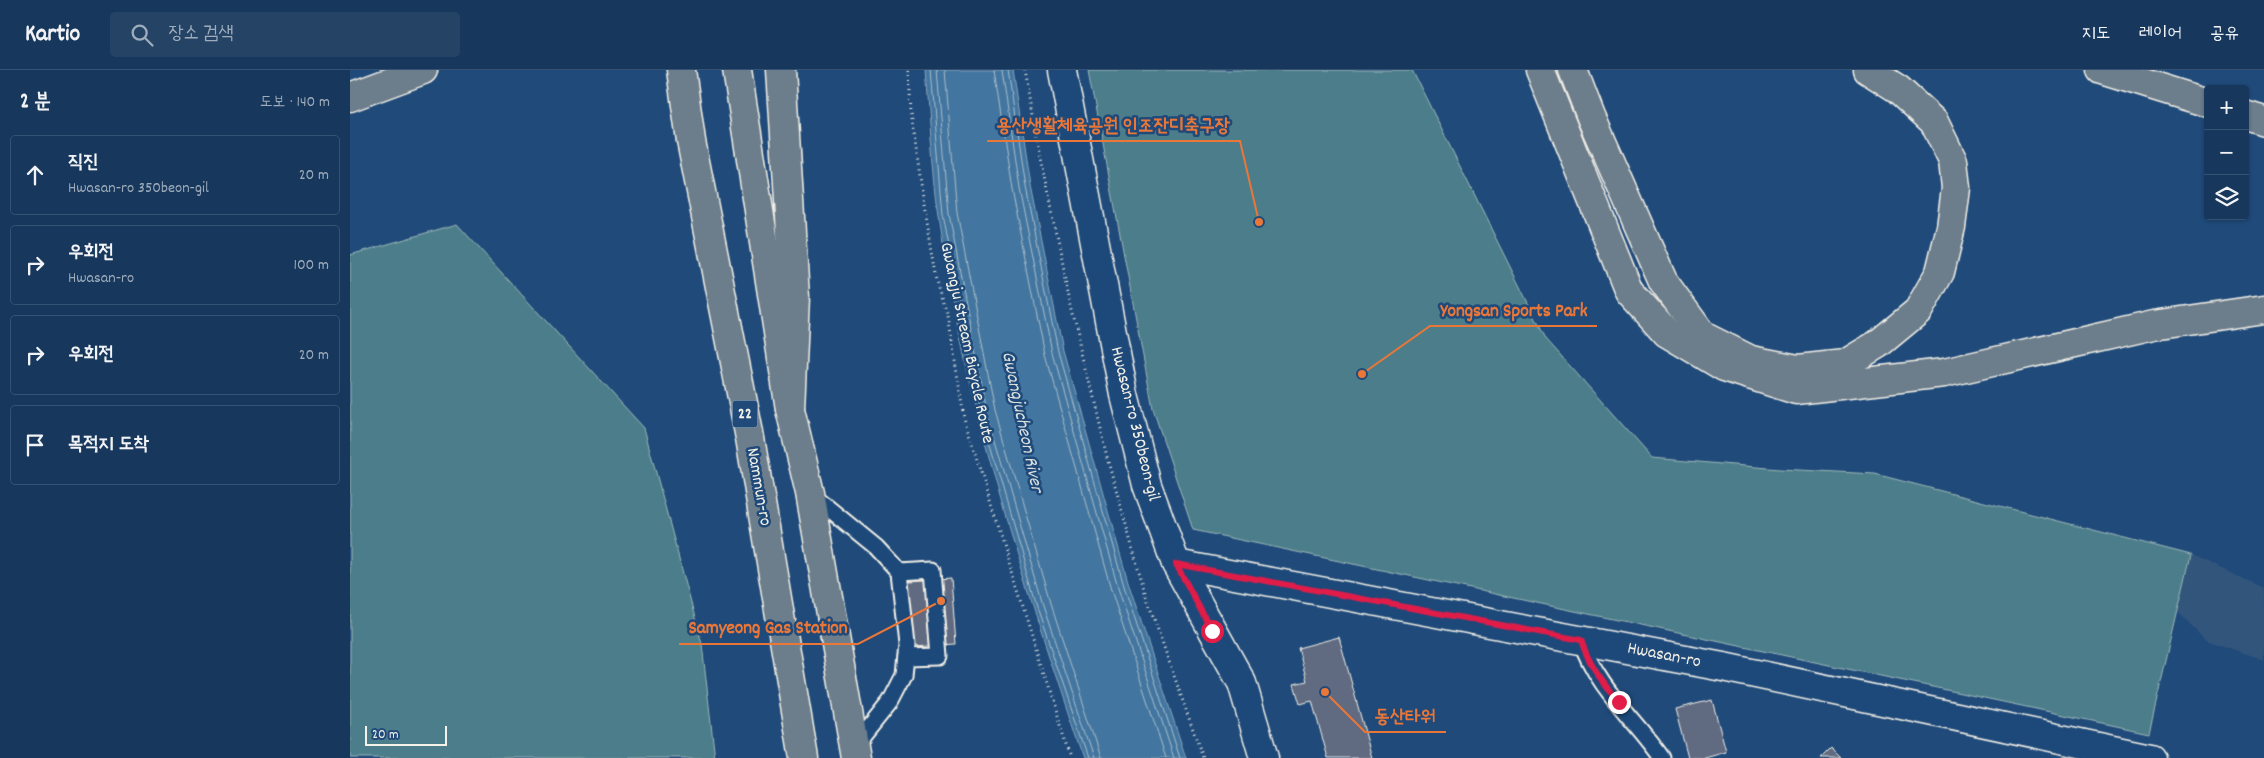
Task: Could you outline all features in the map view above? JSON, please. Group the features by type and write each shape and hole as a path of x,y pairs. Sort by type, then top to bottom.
{"main road":[{"path":"350,97 423,70"},
{"name":"Nammun-ro","path":"681,70 691,141 750,438 804,758"},
{"path":"738,70 790,409 810,493 855,752"},
{"path":"781,70 795,297 790,409"},
{"path":"1540,70 1629,291 1667,333 1724,367 1796,390 1944,374 2154,325 2264,309"},
{"path":"1573,70 1590,116 1663,281 1703,336 1751,360 1798,369 1845,364 1878,344 1918,311 1940,272 1951,227 1956,188 1953,161 1934,122 1898,89 1868,70"},
{"path":"2102,70 2204,102"},
{"path":"2249,116 2264,121"}],"street":[{"name":"Hwasan-ro 350beon-gil","path":"1062,70 1124,395 1147,485 1176,564 1242,683 1264,758"},
{"name":"Hwasan-ro","path":"1176,564 1723,667 2150,758"}],"lane":[{"path":"810,493 876,547 899,572 907,645 904,675 890,702 855,752"},
{"path":"899,572 933,570 940,656 906,657"},
{"path":"1581,640 1587,659 1596,675 1662,758"}],"path":[{"name":"Gwangju Stream Bicycle Route","path":"909,70 912,114 924,204 938,281 948,316 964,418 1070,758"}],"shaded area":[{"path":"2191,555 2264,588 2264,660 2206,640 2178,612"}],"green space":[{"path":"1089,70 1412,70 1546,339 1652,458 1780,469 1875,474 2191,555 2149,733 1193,530 1153,409"},
{"path":"457,224 644,428 702,644 715,758 350,758 350,255"}],"water":[{"name":"Gwangjucheon River","path":"926,70 1013,70 1030,186 1063,351 1129,585 1186,758 1083,758 1039,625 998,491 964,355 939,217"}],"building":[{"path":"951,578 956,644 901,648 896,582"},
{"path":"1339,637 1372,758 1328,758 1312,701 1300,704 1294,684 1307,681 1298,648"},
{"path":"1712,700 1726,752 1705,758 1688,758 1675,709"},
{"path":"1831,748 1841,758 1821,758"}],"place":[{"name":"용산생활체육공원 인조잔디축구장","path":"1259,222"},
{"name":"Yongsan Sports Park","path":"1362,374"},
{"name":"Samyeong Gas Station","path":"941,601"},
{"name":"동산타워","path":"1325,692"}],"route":[{"path":"1212,631 1176,564 1581,640 1587,659 1596,675 1619,702"}]}
